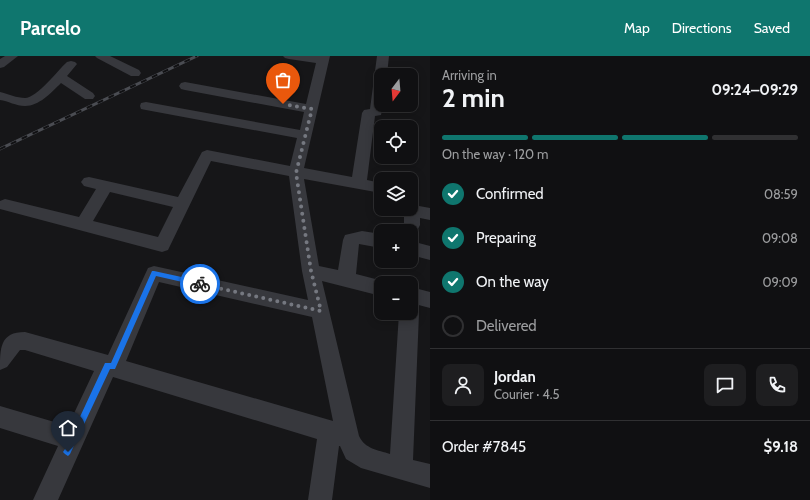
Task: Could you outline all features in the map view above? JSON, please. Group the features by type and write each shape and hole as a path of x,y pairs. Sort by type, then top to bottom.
{"street":[{"path":"0,65 12,56"},
{"path":"101,56 135,73"},
{"path":"289,56 323,59 296,173 311,271 321,311 339,434 320,500"},
{"path":"382,68 383,56"},
{"path":"0,96 26,102 33,100 44,92 71,64"},
{"path":"59,76 89,96"},
{"path":"185,86 312,109"},
{"path":"146,106 305,135"},
{"path":"359,184 369,113 376,112"},
{"path":"5,205 162,245 207,155 374,187"},
{"path":"89,182 183,204"},
{"path":"83,224 106,186"},
{"path":"412,216 412,218 430,214"},
{"path":"346,280 351,240 361,238 374,241"},
{"path":"418,249 430,252"},
{"path":"311,271 374,286"},
{"path":"45,500 154,273 321,311"},
{"path":"418,297 430,300"},
{"path":"401,468 409,320"},
{"path":"0,360 15,341 21,340 339,434 354,451 370,460 430,476"},
{"path":"0,417 73,439"}],"railway":[{"path":"0,149 197,56"}],"way so far":[{"path":"200,284 321,311 311,271 296,173 312,109 283,104"}],"route":[{"path":"68,452 108,365 113,367 154,273 200,284"}]}
